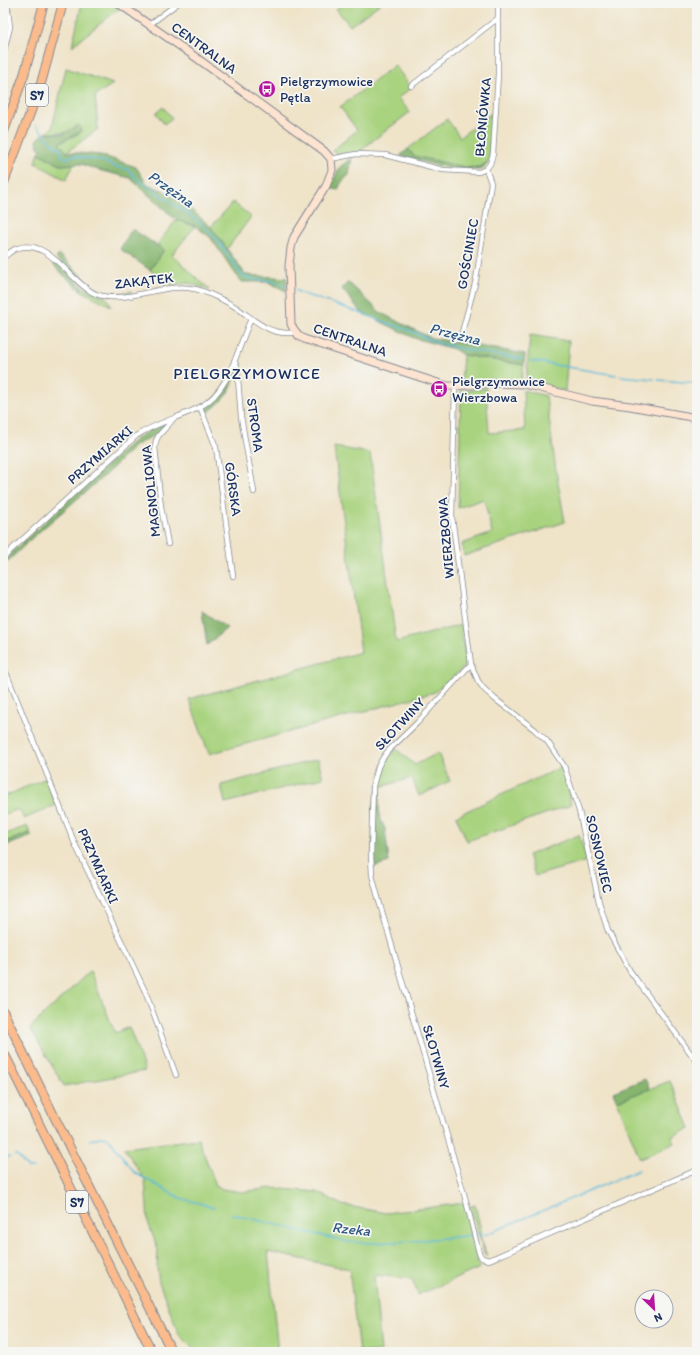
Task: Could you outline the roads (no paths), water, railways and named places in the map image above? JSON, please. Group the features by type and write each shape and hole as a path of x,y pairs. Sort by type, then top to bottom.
{"highway":[{"name":"S7","path":"3,134 24,74 44,3"},
{"name":"S7","path":"3,185 40,87 63,3"},
{"name":"S7","path":"3,1011 54,1118 172,1352"},
{"name":"S7","path":"3,1051 152,1352"}],"street":[{"path":"3,55 10,27 7,3"},
{"name":"CENTRALNA","path":"118,3 324,151 331,159 332,170 326,186 294,237 291,248 291,324 296,332 304,339 440,384 455,386 496,383 524,384 592,401 697,418"},
{"path":"149,25 178,3"},
{"name":"BŁONIÓWKA","path":"331,159 356,154 385,155 442,170 479,172 486,169 490,164 493,154 498,74 498,3"},
{"path":"411,86 498,19"},
{"name":"GOŚCINIEC","path":"455,340 461,336 476,280 491,183 486,169"},
{"name":"ZAKĄTEK","path":"3,258 17,248 32,247 41,250 56,259 84,286 95,294 118,296 172,288 195,289 235,307 251,319 277,333 283,334 296,332"},
{"name":"PRZYMIARKI","path":"3,559 136,436 147,429 173,419 208,402 219,390 234,361 251,319"},
{"name":"STROMA","path":"234,361 237,366 241,417 254,492"},
{"name":"WIERZBOWA","path":"455,386 452,517 471,664"},
{"name":"GÓRSKA","path":"200,407 216,447 233,576"},
{"name":"MAGNOLIOWA","path":"168,544 161,507 155,447 156,437 170,424 173,419"},
{"name":"SOSNOWIEC","path":"471,664 478,681 484,689 543,737 557,754 564,766 578,811 599,902 608,931 630,971 697,1062"},
{"name":"SŁOTWINY","path":"471,664 417,723 387,752 381,761 373,786 371,855 372,875 379,901 466,1201 479,1253 482,1258 489,1260 697,1170"},
{"name":"PRZYMIARKI","path":"3,665 75,844 145,991 176,1075"}],"waterway":[{"name":"Przężna","path":"36,125 54,145 60,148 62,156 67,158 73,156 103,161 113,166 129,170 140,181 198,221 216,238 241,274 247,278 271,281 285,286"},
{"name":"Przężna","path":"295,290 408,330 438,343 462,349 522,359"},
{"name":"Przężna","path":"531,361 616,375"},
{"name":"Przężna","path":"620,376 654,379"},
{"name":"Przężna","path":"658,380 697,383"},
{"name":"Rzeka","path":"90,1140 100,1137 108,1138 135,1173 180,1198 214,1207"},
{"name":"Rzeka","path":"14,1155 17,1156 28,1168 33,1168"},
{"name":"Rzeka","path":"3,1157 10,1157"},
{"name":"Rzeka","path":"477,1234 485,1235 639,1170"},
{"name":"Rzeka","path":"232,1214 348,1242 402,1242 471,1235"}],"place":[{"name":"Pielgrzymowice Pętla","path":"267,89"},
{"name":"Pielgrzymowice Wierzbowa","path":"439,389"}],"district":[{"name":"PIELGRZYMOWICE","path":"247,373"}]}
